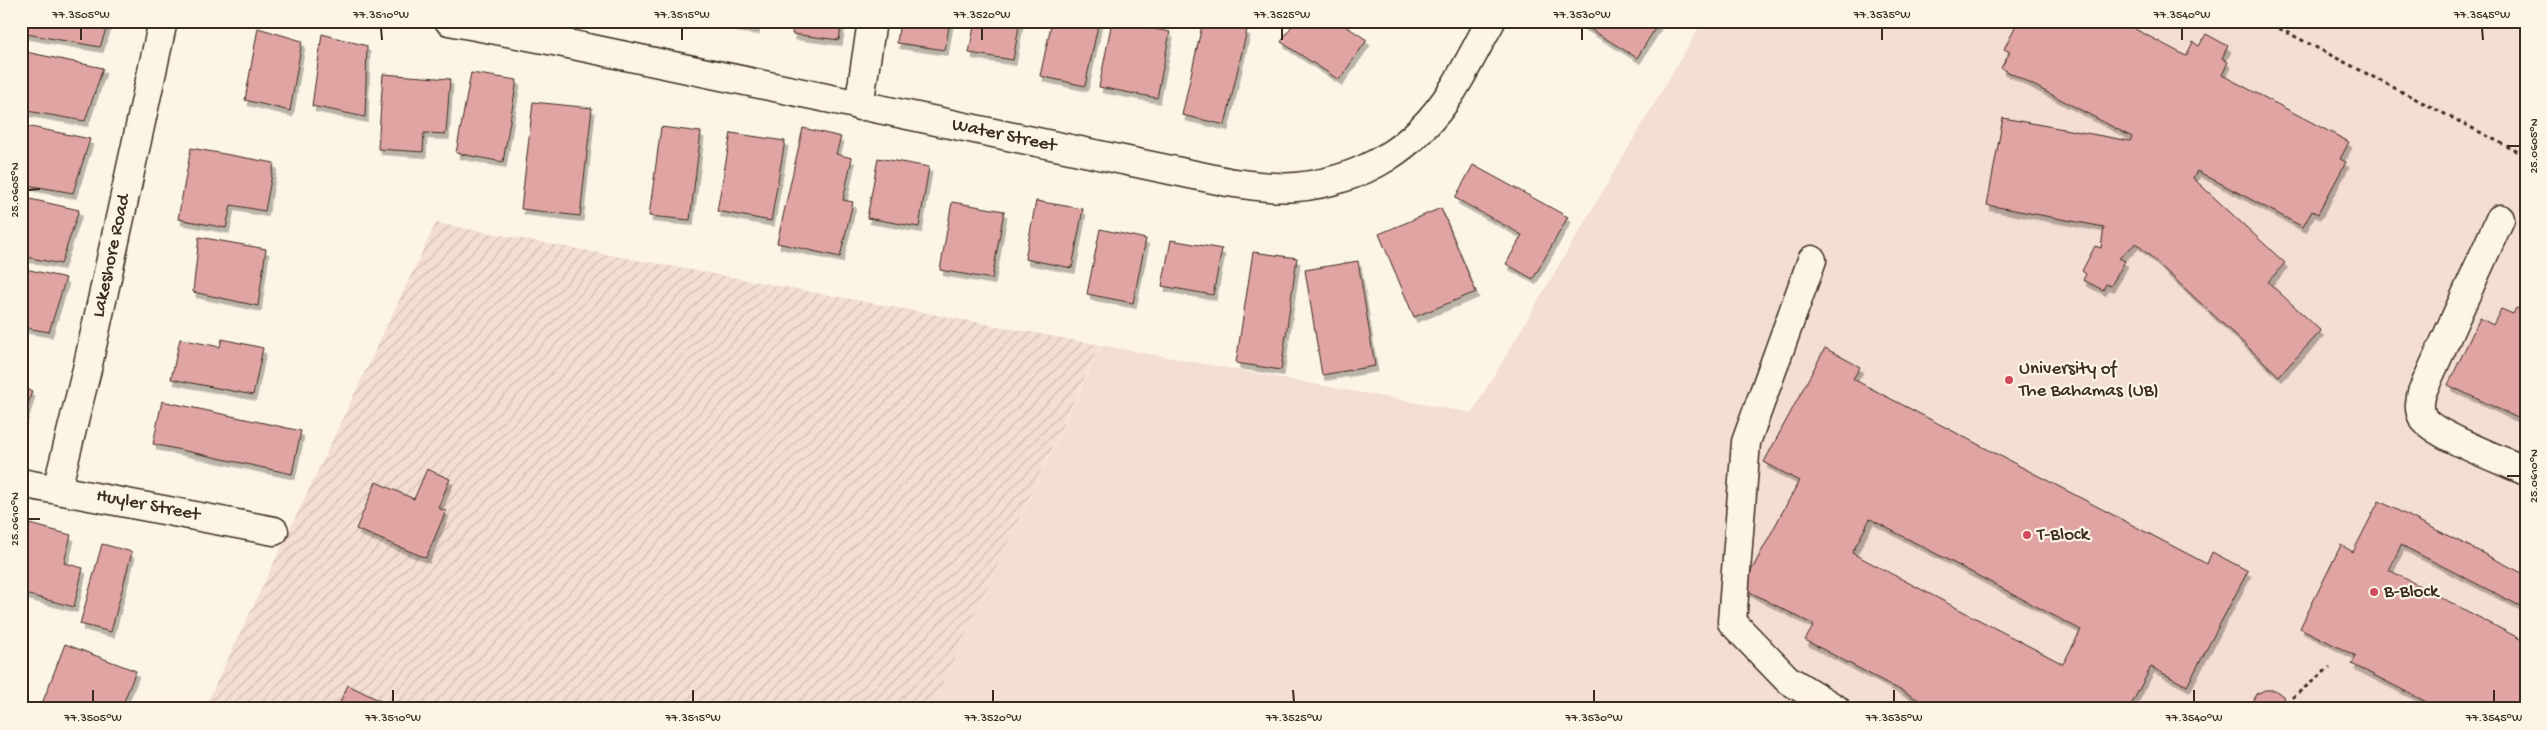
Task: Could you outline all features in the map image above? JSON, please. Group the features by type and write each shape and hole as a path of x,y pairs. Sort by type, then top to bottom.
{"street":[{"name":"Lakeshore Road","path":"57,489 87,369 163,21"},
{"name":"Water Street","path":"449,21 556,31 859,106 1228,182 1270,187 1295,187 1331,182 1365,170 1392,156 1416,135 1451,92 1491,21"},
{"path":"859,106 872,21"},
{"path":"2500,219 2422,392 2419,406 2423,419 2436,430 2526,471"},
{"path":"1812,260 1746,442 1732,622 1787,679 1836,709"},
{"name":"Huyler Street","path":"21,483 274,531"}],"path":[{"path":"2265,21 2526,156"},
{"path":"2292,698 2330,667"}],"shaded area":[{"name":"University of The Bahamas (UB)","path":"1703,21 2526,21 2526,709 931,709 1101,345 1472,413"},
{"path":"436,223 1100,345 931,709 204,709"}],"building":[{"path":"21,21 109,21 100,47 21,33"},
{"path":"734,21 757,21 756,29 733,26"},
{"path":"794,21 842,21 839,40 792,34"},
{"path":"900,21 950,21 945,50 897,43"},
{"path":"975,21 1020,21 1013,60 969,53"},
{"path":"1052,21 1099,21 1085,86 1040,76"},
{"path":"1112,21 1170,32 1157,98 1099,87"},
{"path":"1203,21 1247,30 1225,125 1182,115"},
{"path":"1295,21 1338,21 1367,40 1339,80 1281,42"},
{"path":"1577,21 1653,21 1658,24 1637,58"},
{"path":"2018,21 2120,21 2186,56 2193,42 2199,46 2206,34 2228,46 2222,58 2228,62 2222,75 2349,142 2340,159 2346,162 2318,214 2312,211 2303,227 2197,171 2193,178 2285,263 2268,282 2321,331 2279,376 2136,243 2119,258 2125,261 2111,286 2106,284 2103,290 2083,280 2086,274 2082,271 2095,246 2101,248 2104,227 1987,205 2003,118 2130,141 2132,137 2001,68 2010,52 2004,49"},
{"path":"258,28 302,41 290,111 245,100"},
{"path":"322,34 367,46 365,117 312,106"},
{"path":"21,51 103,68 85,121 21,110"},
{"path":"471,73 517,80 503,162 456,153"},
{"path":"383,74 450,79 446,134 424,133 423,152 378,149"},
{"path":"533,102 592,108 580,216 521,209"},
{"path":"21,125 90,139 73,193 21,184"},
{"path":"661,127 701,132 690,220 649,216"},
{"path":"803,128 841,137 836,154 852,158 843,200 853,202 840,257 777,243"},
{"path":"731,133 785,141 771,221 717,211"},
{"path":"191,148 274,163 265,211 231,205 226,228 178,219"},
{"path":"878,158 929,167 919,227 867,218"},
{"path":"1473,165 1568,217 1533,279 1506,264 1522,235 1455,198"},
{"path":"21,197 79,210 61,264 21,256"},
{"path":"1036,201 1083,209 1072,268 1025,259"},
{"path":"952,202 1004,211 992,279 940,270"},
{"path":"1441,208 1476,292 1414,317 1379,234"},
{"path":"1100,229 1146,239 1133,303 1087,294"},
{"path":"199,237 266,249 258,306 193,292"},
{"path":"1171,240 1222,249 1213,295 1162,286"},
{"path":"1253,252 1297,258 1281,370 1236,363"},
{"path":"1358,261 1375,366 1322,375 1305,270"},
{"path":"21,268 66,278 49,332 21,327"},
{"path":"2516,308 2526,312 2526,422 2448,385 2480,318 2493,325 2501,309 2513,314"},
{"path":"180,339 220,347 222,339 263,348 253,395 171,379"},
{"name":"T-Block","path":"1825,348 1860,367 1853,379 2207,564 2212,552 2248,571 2187,686 2151,667 2129,709 1936,709 1805,640 1814,625 1742,588 1799,481 1764,462","holes":["1870,519 2081,630 2063,664 1852,553"]},
{"path":"21,387 32,391 21,428"},
{"path":"162,401 301,431 292,474 153,444"},
{"path":"427,469 450,479 438,508 446,511 426,558 356,529 376,482 414,499"},
{"name":"B-Block","path":"2379,501 2526,575 2526,609 2401,545 2389,570 2526,642 2526,709 2440,709 2352,664 2356,656 2300,628 2341,545 2353,552"},
{"path":"30,524 71,535 64,563 83,568 74,607 21,593 21,560"},
{"path":"102,544 132,552 111,632 80,624"},
{"path":"65,644 136,671 121,709 40,709"},
{"path":"348,685 397,709 337,709"},
{"path":"2265,690 2275,690 2283,696 2286,709 2252,709 2252,702 2256,694"}],"place":[{"name":"University of The Bahamas (UB)","path":"2009,380"},
{"name":"T-Block","path":"2027,535"},
{"name":"B-Block","path":"2374,592"}]}
